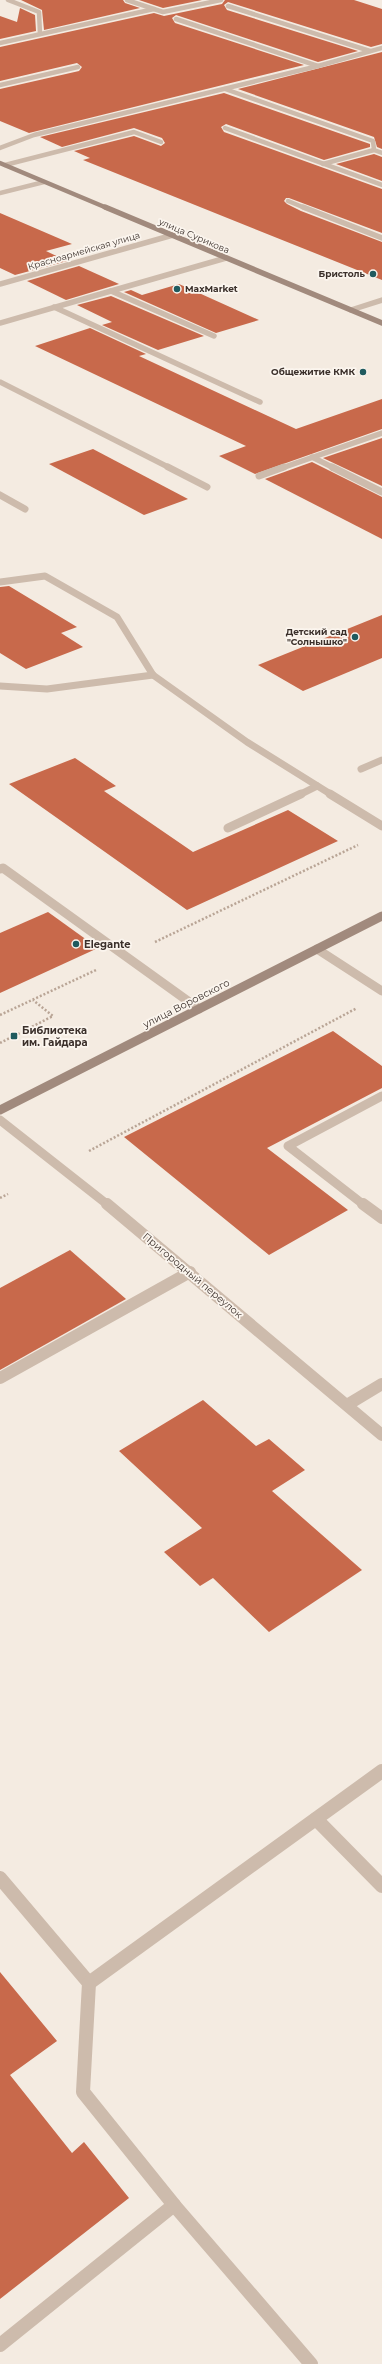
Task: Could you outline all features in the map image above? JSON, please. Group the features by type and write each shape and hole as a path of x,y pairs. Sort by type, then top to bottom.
{"street":[{"path":"8,0 39,12 40,34"},
{"path":"127,0 163,12 221,0"},
{"path":"228,6 370,51"},
{"path":"0,43 154,9"},
{"path":"176,19 318,66"},
{"path":"0,148 34,135 318,66 382,48"},
{"path":"0,85 78,68"},
{"path":"225,89 373,141 374,150"},
{"path":"225,128 382,185"},
{"path":"2,164 134,132 161,142"},
{"path":"323,164 374,150 382,153"},
{"name":"улица Сурикова","path":"2,164 382,323"},
{"path":"0,193 44,182"},
{"path":"288,201 382,238"},
{"name":"Красноармейская улица","path":"0,284 172,235"},
{"path":"0,323 226,258"},
{"path":"111,291 214,336"},
{"path":"351,310 382,300"},
{"path":"54,308 260,402"},
{"path":"0,382 207,487"},
{"path":"259,476 382,433"},
{"path":"312,457 382,492"},
{"path":"0,495 25,509"},
{"path":"0,582 45,576 117,617 153,675 247,742 382,826"},
{"path":"0,686 47,688 153,675"},
{"path":"361,769 382,760"},
{"path":"228,828 317,786"},
{"path":"1,868 126,955 199,1009"},
{"name":"улица Воровского","path":"0,1110 382,916"},
{"path":"317,949 382,991"},
{"path":"382,1096 288,1146 382,1218"},
{"name":"Пригородный переулок","path":"0,1120 59,1165 190,1272 382,1435"},
{"path":"0,1378 190,1272"},
{"path":"347,1406 382,1384"},
{"path":"89,1983 382,1771"},
{"path":"316,1819 382,1886"},
{"path":"0,1878 89,1983 83,2092 174,2205 311,2364"},
{"path":"0,2345 174,2205"}],"path":[{"path":"0,1015 361,844"},
{"path":"0,1043 53,1016 33,1000"},
{"path":"89,1151 361,1006"},
{"path":"0,1198 8,1194"}],"building":[{"path":"21,0 123,0 125,3 140,8 44,30 42,10"},
{"path":"139,0 202,0 163,8"},
{"path":"225,0 354,0 382,9 382,44 371,47 228,2 224,5 227,10 358,51 318,62 176,15 172,18 175,23 304,65 29,133 0,121 0,89 79,71 82,67 77,63 0,81 0,47 154,13 164,16 222,4"},
{"path":"20,8 35,15 36,31 0,39 0,16 17,22"},
{"path":"382,52 382,149 377,147 374,137 238,89"},
{"path":"224,93 370,144 370,147 324,160 226,124 221,127 224,132 382,189 382,233 289,198 286,198 284,201 301,211 382,242 382,280 83,160 90,158 74,151 134,136 161,146 165,143 162,138 134,128 62,147 40,137"},
{"path":"374,154 382,157 382,181 336,164"},
{"path":"0,213 72,244 46,251 67,261 15,275 0,268"},
{"path":"79,266 119,284 66,300 27,281"},
{"path":"179,284 259,320 216,333 124,292 131,290 142,295"},
{"path":"111,296 204,336 158,350 102,325 112,322 77,305"},
{"path":"90,328 146,354 139,356 296,429 382,399 382,429 255,474 219,456 246,446 35,346"},
{"path":"382,438 382,486 323,458"},
{"path":"93,449 188,499 144,515 49,464"},
{"path":"312,462 382,497 382,539 265,479"},
{"path":"9,586 77,627 61,633 83,647 26,669 0,653 0,587"},
{"name":"Детский сад \"Солнышко\"","path":"382,615 382,658 303,691 258,665"},
{"path":"75,758 116,786 104,791 193,852 288,810 338,841 187,910 9,784"},
{"path":"48,912 98,948 0,993 0,933"},
{"path":"333,1031 382,1066 382,1088 267,1148 348,1210 269,1255 124,1137"},
{"path":"70,1250 126,1299 0,1370 0,1288"},
{"path":"203,1400 256,1446 269,1439 305,1470 272,1491 362,1570 269,1632 213,1578 200,1586 164,1552 202,1528 119,1451"},
{"path":"0,1972 57,2041 10,2075 72,2153 84,2142 129,2198 0,2299"}],"place":[{"name":"Бристоль","path":"373,274"},
{"name":"MaxMarket","path":"177,289"},
{"name":"Общежитие КМК","path":"363,372"},
{"name":"Детский сад \"Солнышко\"","path":"355,637"},
{"name":"Elegante","path":"76,944"},
{"name":"Библиотека им. Гайдара","path":"14,1036"}]}
